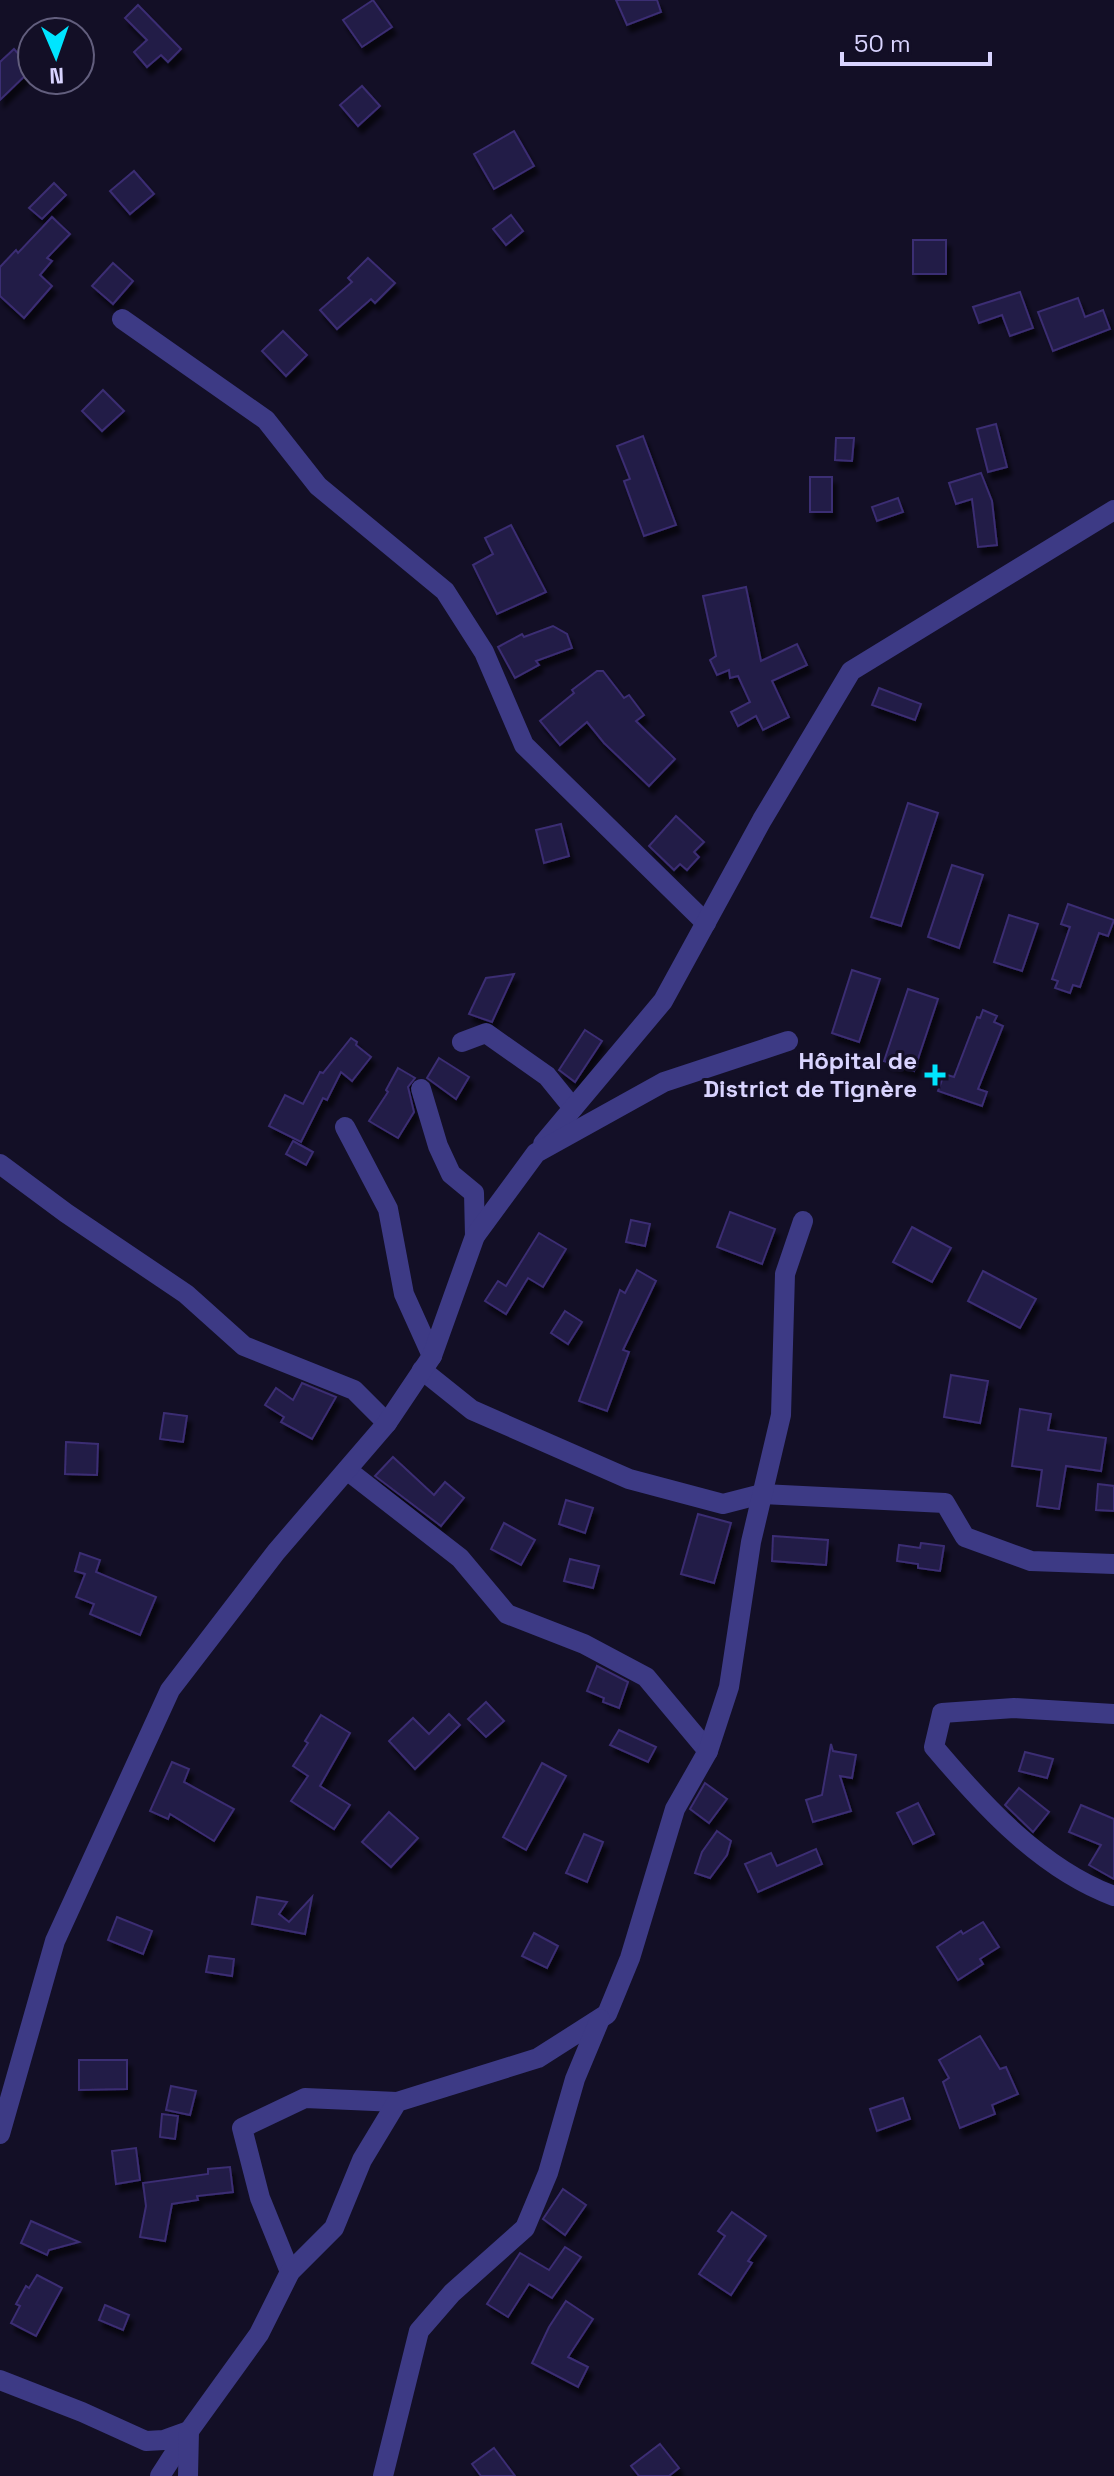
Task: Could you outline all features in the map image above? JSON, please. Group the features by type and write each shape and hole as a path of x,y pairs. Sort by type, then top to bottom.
{"street":[{"path":"122,319 266,420 318,486 445,591 484,652 524,745 706,923"},
{"path":"0,2134 55,1941 170,1690 276,1552 387,1423 427,1363 475,1236 536,1153 663,1001 762,820 851,671 1114,510"},
{"path":"462,1042 486,1033 547,1076 573,1108"},
{"path":"536,1153 664,1082 788,1041"},
{"path":"421,1089 438,1146 451,1174 474,1193 475,1236"},
{"path":"345,1127 388,1209 404,1294 427,1363 472,1410 629,1479 723,1504 762,1494 945,1503 965,1537 1031,1561 1114,1564"},
{"path":"0,1164 186,1294 244,1346 354,1390 387,1423"},
{"path":"290,2272 260,2198 242,2128 305,2098 397,2102 538,2058 607,2014 630,1958 675,1809 708,1751 729,1687 751,1542 781,1415 785,1274 803,1221"},
{"path":"347,1470 460,1558 507,1614 584,1644 646,1677 708,1751"},
{"path":"1114,1714 1014,1708 942,1713 934,1747 978,1799 1021,1838 1086,1886 1114,1896"},
{"path":"383,2476 419,2331 452,2293 525,2228 548,2173 575,2079 600,2019"},
{"path":"160,2476 259,2334 290,2272 334,2228 362,2160 397,2102"},
{"path":"0,2380 146,2441 164,2440 189,2431"},
{"path":"188,2476 189,2431"}],"building":[{"path":"373,0 392,27 362,47 343,20"},
{"path":"616,0 657,0 661,12 627,25"},
{"path":"138,5 181,49 168,62 161,55 147,67 134,52 147,40 125,18"},
{"path":"14,49 16,51 16,84 0,100 0,62"},
{"path":"362,86 380,106 358,126 340,105"},
{"path":"514,131 534,166 494,189 474,154"},
{"path":"134,171 154,194 130,214 110,191"},
{"path":"54,183 66,195 42,219 29,208"},
{"path":"511,215 523,231 506,245 493,229"},
{"path":"52,217 70,234 47,258 52,261 40,275 52,286 24,318 0,296 0,267"},
{"path":"913,240 946,240 946,274 913,274"},
{"path":"368,258 395,283 375,303 371,299 337,329 320,310 352,282 348,278"},
{"path":"113,263 133,281 113,304 92,286"},
{"path":"1020,292 1033,328 1010,336 1002,315 979,323 973,307"},
{"path":"1078,298 1085,317 1103,310 1110,329 1053,351 1038,312"},
{"path":"283,331 307,355 286,376 262,351"},
{"path":"103,390 124,411 102,431 82,411"},
{"path":"996,424 1007,467 988,472 977,429"},
{"path":"643,436 676,525 644,536 624,481 630,479 617,446"},
{"path":"836,438 854,438 852,461 835,460"},
{"path":"981,473 992,501 997,545 978,547 972,499 956,504 949,483"},
{"path":"810,477 832,477 832,512 810,512"},
{"path":"898,498 903,512 877,521 872,507"},
{"path":"511,525 546,592 497,614 473,565 493,554 485,538"},
{"path":"746,587 761,661 797,644 807,665 772,681 789,717 763,730 756,716 738,726 731,712 750,702 738,676 730,678 729,670 717,675 710,660 716,656 703,596"},
{"path":"553,626 567,634 572,648 536,661 539,665 515,678 498,647 522,634 524,637"},
{"path":"597,671 603,671 624,698 629,695 644,715 636,721 675,759 649,786 604,743 587,722 560,745 540,721"},
{"path":"879,688 921,704 915,720 872,705"},
{"path":"908,803 938,813 901,926 871,917"},
{"path":"676,816 704,842 694,852 699,857 687,870 680,864 674,870 649,846"},
{"path":"561,824 569,856 544,863 536,830"},
{"path":"952,865 983,875 959,948 928,937"},
{"path":"1068,904 1114,920 1108,936 1099,933 1080,987 1073,985 1070,993 1055,988 1058,981 1052,979 1070,927 1061,924"},
{"path":"1009,915 1038,924 1022,971 994,962"},
{"path":"852,970 880,979 859,1042 832,1033"},
{"path":"514,974 492,1022 469,1014 486,978"},
{"path":"908,989 938,999 914,1071 884,1061"},
{"path":"983,1010 997,1016 994,1022 1003,1026 978,1089 987,1092 982,1106 938,1091 944,1074 954,1077 977,1017 980,1018"},
{"path":"585,1030 602,1041 575,1082 559,1070"},
{"path":"351,1038 371,1057 352,1081 341,1072 327,1100 323,1098 301,1142 269,1126 285,1095 303,1104 320,1072 323,1073"},
{"path":"439,1058 469,1077 456,1099 427,1078"},
{"path":"398,1068 415,1078 408,1087 414,1112 398,1138 369,1121 388,1092 386,1090"},
{"path":"293,1141 313,1152 306,1165 286,1154"},
{"path":"730,1212 775,1229 762,1264 717,1247"},
{"path":"631,1220 650,1224 645,1246 626,1242"},
{"path":"912,1227 951,1248 932,1282 893,1262"},
{"path":"539,1233 566,1249 543,1287 528,1278 506,1314 485,1301 498,1281 506,1286"},
{"path":"637,1270 656,1281 623,1350 629,1352 607,1411 579,1401 620,1290 625,1293"},
{"path":"983,1271 1036,1299 1020,1328 968,1301"},
{"path":"565,1311 582,1322 568,1344 551,1333"},
{"path":"951,1375 988,1381 980,1423 944,1417"},
{"path":"302,1383 336,1397 312,1439 281,1422 284,1417 265,1405 276,1388 293,1400"},
{"path":"1020,1409 1051,1414 1048,1430 1106,1438 1101,1471 1066,1466 1059,1509 1037,1506 1042,1470 1012,1466"},
{"path":"164,1413 187,1416 183,1442 160,1439"},
{"path":"66,1442 98,1444 97,1475 65,1474"},
{"path":"393,1457 434,1495 445,1482 464,1498 441,1526 375,1476"},
{"path":"1098,1484 1114,1486 1114,1511 1096,1510"},
{"path":"566,1500 593,1508 585,1533 559,1524"},
{"path":"698,1514 731,1523 714,1583 681,1574"},
{"path":"504,1523 535,1540 521,1565 491,1549"},
{"path":"773,1536 828,1540 826,1565 772,1561"},
{"path":"921,1543 944,1546 940,1571 897,1561 899,1545 920,1548"},
{"path":"80,1553 100,1560 96,1572 156,1597 140,1635 90,1614 94,1604 76,1597 85,1574 75,1571"},
{"path":"570,1559 599,1566 593,1588 564,1581"},
{"path":"597,1666 628,1682 619,1708 587,1691"},
{"path":"486,1702 504,1721 486,1737 468,1719"},
{"path":"449,1714 460,1725 415,1769 389,1741 413,1718 429,1734"},
{"path":"321,1715 350,1733 320,1786 350,1805 334,1829 291,1801 308,1776 293,1766"},
{"path":"619,1730 656,1747 648,1762 610,1745"},
{"path":"831,1744 833,1751 856,1755 852,1778 840,1776 851,1811 813,1822 806,1800 822,1795"},
{"path":"1025,1752 1053,1759 1047,1778 1019,1771"},
{"path":"172,1762 189,1769 184,1782 234,1809 214,1841 170,1814 168,1819 150,1811"},
{"path":"542,1763 566,1776 526,1850 503,1837"},
{"path":"705,1783 727,1799 709,1823 690,1809"},
{"path":"1019,1788 1049,1812 1033,1832 1005,1805"},
{"path":"918,1803 934,1834 913,1844 897,1813"},
{"path":"1081,1805 1114,1819 1114,1879 1089,1865 1101,1845 1069,1832"},
{"path":"389,1812 418,1838 391,1867 362,1842"},
{"path":"717,1831 731,1841 727,1855 710,1878 695,1873 702,1852"},
{"path":"584,1834 603,1842 587,1882 566,1873"},
{"path":"816,1849 822,1864 758,1892 745,1864 771,1853 777,1866"},
{"path":"257,1897 287,1902 279,1914 289,1922 312,1897 305,1934 252,1924"},
{"path":"117,1917 152,1931 143,1954 108,1940"},
{"path":"983,1922 999,1947 980,1959 983,1964 958,1980 937,1947 961,1931 963,1934"},
{"path":"534,1933 558,1946 547,1968 522,1956"},
{"path":"209,1956 234,1959 232,1976 206,1972"},
{"path":"980,2036 1000,2069 1006,2067 1018,2094 992,2105 995,2114 960,2128 943,2082 949,2078 939,2060"},
{"path":"79,2060 127,2060 127,2089 79,2090"},
{"path":"171,2086 196,2091 190,2115 166,2110"},
{"path":"903,2098 910,2119 877,2131 870,2109"},
{"path":"162,2114 178,2116 175,2139 160,2137"},
{"path":"136,2148 140,2180 116,2184 112,2151"},
{"path":"230,2167 233,2192 197,2196 198,2200 172,2204 165,2241 140,2237 146,2206 143,2183 208,2174 208,2169"},
{"path":"563,2189 586,2205 565,2235 543,2219"},
{"path":"732,2212 766,2236 748,2261 752,2263 731,2295 699,2274 725,2236 718,2231"},
{"path":"31,2221 79,2242 49,2250 47,2255 21,2243"},
{"path":"565,2247 581,2257 552,2298 529,2284 508,2317 487,2304 520,2253 549,2270"},
{"path":"37,2275 62,2288 36,2336 11,2323 20,2306 16,2304 26,2286 29,2288"},
{"path":"566,2301 593,2319 568,2357 588,2367 578,2387 532,2363 549,2327"},
{"path":"105,2305 129,2315 123,2330 99,2320"},
{"path":"660,2444 679,2468 669,2476 639,2476 631,2466"},
{"path":"494,2448 515,2476 481,2476 472,2464"}],"place":[{"name":"Hôpital de District de Tignère","path":"935,1075"}]}
